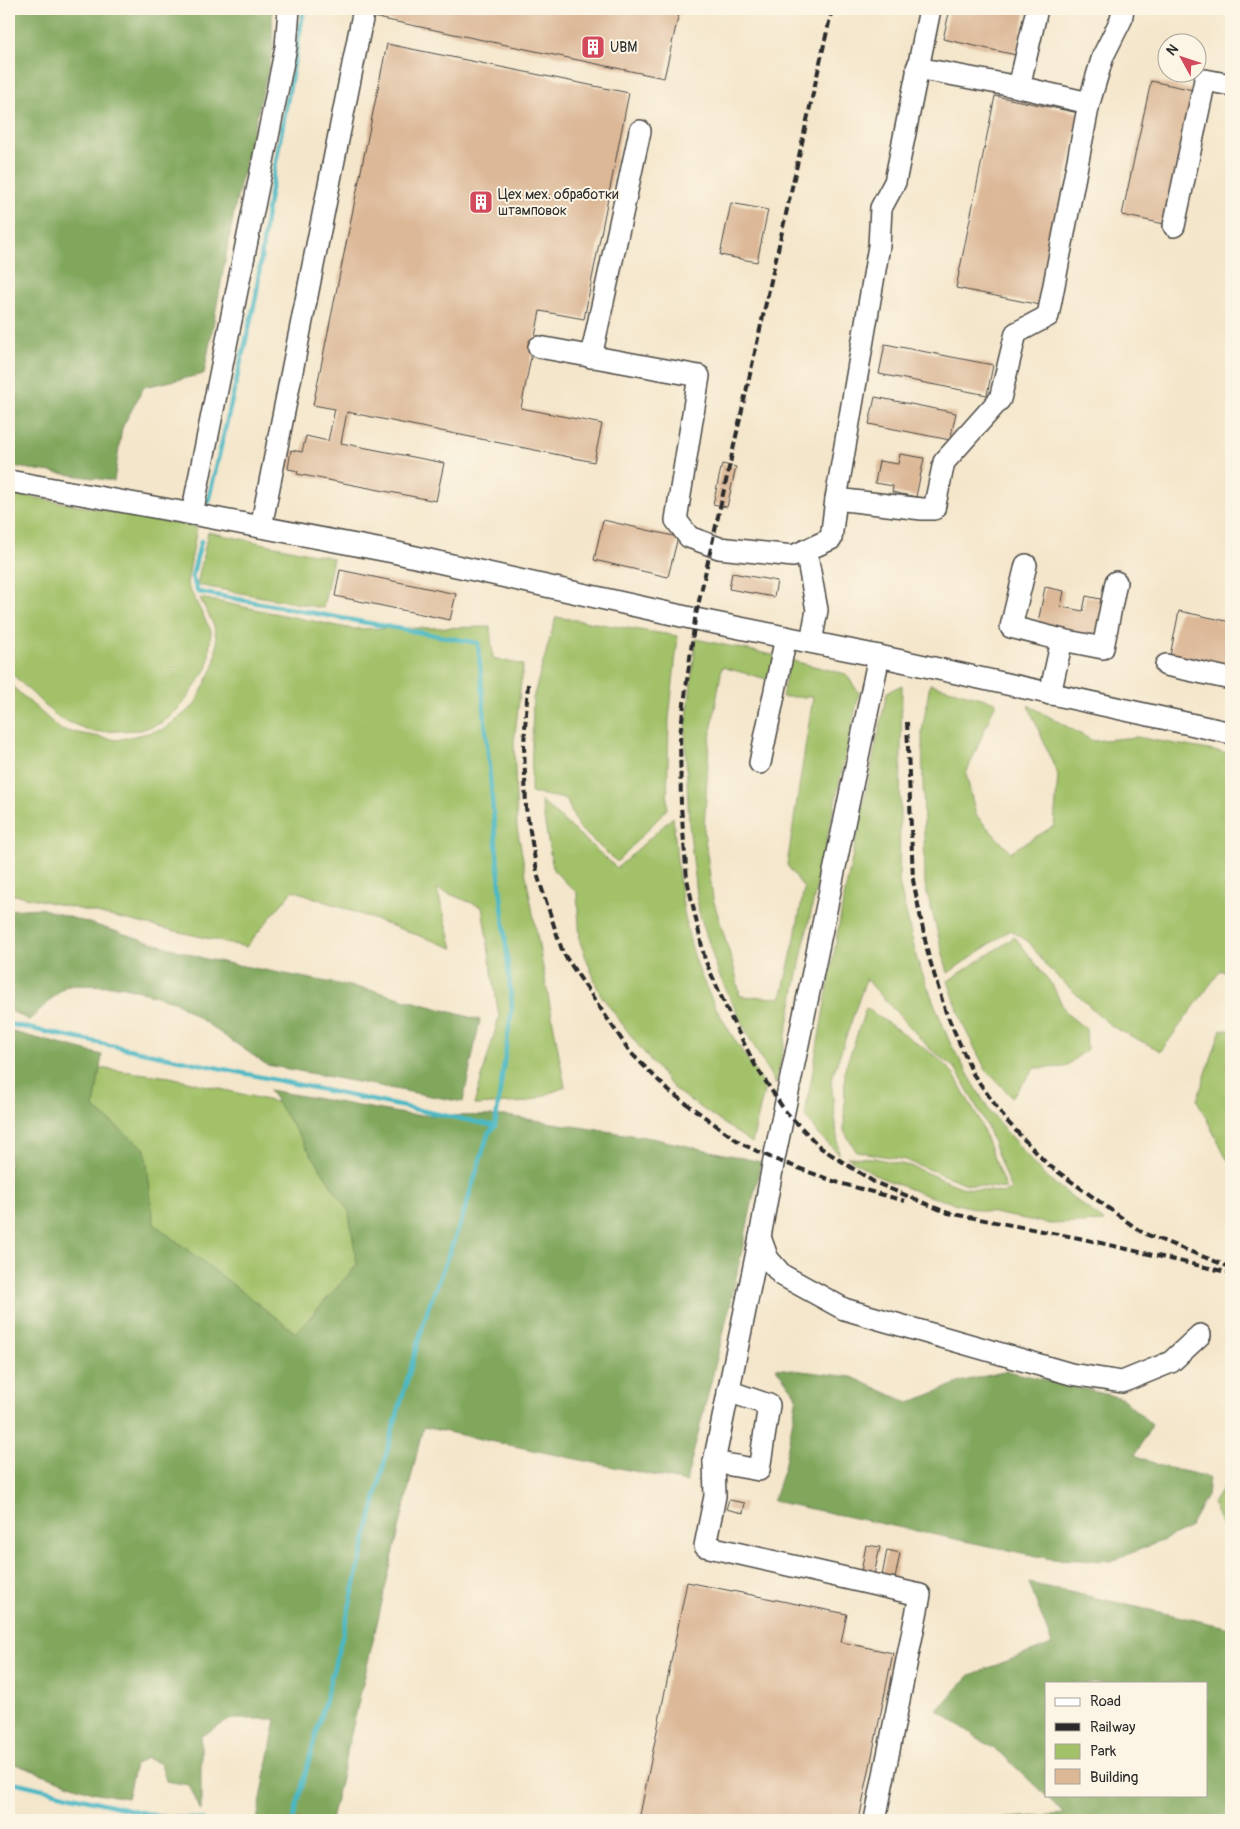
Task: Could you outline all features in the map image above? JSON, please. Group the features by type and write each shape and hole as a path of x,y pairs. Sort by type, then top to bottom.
{"street":[{"path":"192,514 286,47 289,9"},
{"path":"261,527 364,9"},
{"path":"538,347 699,376 676,520 689,537 719,548 793,556 831,539 836,499 879,246 881,208 895,182 930,9"},
{"path":"1020,87 1037,9"},
{"path":"836,499 934,509 944,462 1000,399 1016,333 1048,316 1089,103 1103,56 1121,20 1123,9"},
{"path":"917,68 1020,87 1089,103"},
{"path":"1174,226 1205,80 1231,85"},
{"path":"591,357 640,131"},
{"path":"9,481 393,552 695,619 878,656 1231,733"},
{"path":"806,550 817,610 811,642"},
{"path":"1026,565 1011,627 1103,648 1116,582"},
{"path":"760,763 786,637"},
{"path":"1050,694 1062,640"},
{"path":"875,1820 920,1595 705,1546 714,1496 714,1462 878,656"},
{"path":"1166,665 1231,679"},
{"path":"760,1237 768,1259 782,1275 844,1309 1071,1374 1122,1382 1170,1362 1200,1335"},
{"path":"714,1462 759,1470 769,1406 728,1391"}],"green space":[{"path":"9,9 272,9 273,49 236,202 204,374 144,387 122,428 114,481 9,466"},
{"path":"9,493 197,527 187,584 211,631 208,667 183,704 164,722 141,730 94,732 58,718 9,671"},
{"path":"208,532 333,558 323,608 197,585"},
{"path":"200,598 352,629 490,627 493,658 523,665 514,743 517,827 565,1087 527,1102 474,1105 499,1017 482,907 437,889 453,948 293,890 246,947 17,895 9,896 9,679 14,688 61,730 117,740 164,729 194,706 214,666 217,643 214,626"},
{"path":"556,617 678,636 669,719 667,809 617,862 578,827 566,799 531,793 533,698"},
{"path":"696,639 777,656 770,680 722,667 709,744 704,831 713,899 735,971 740,996 781,998 804,888 787,865 813,697 782,697 789,660 846,674 859,693 804,944 776,1085 750,1039 719,975 699,912 689,824 685,736"},
{"path":"930,684 996,702 966,774 976,815 1010,852 1054,826 1058,775 1028,705 1093,741 1137,737 1231,754 1231,976 1221,970 1161,1051 1111,1026 1047,967 1029,942 1010,930 948,973 925,885 922,731"},
{"path":"902,685 899,882 917,960 950,1043 990,1112 1042,1174 1105,1222 1050,1224 983,1211 928,1196 879,1177 847,1157 874,1158 910,1166 961,1187 1003,1193 1011,1190 986,1124 956,1069 929,1048 866,979 831,1080 839,1154 817,1133 805,1115 843,902 887,692"},
{"path":"541,801 617,868 673,817 685,919 695,959 716,1007 765,1087 752,1143 675,1090 637,1044 600,994 580,942 577,893 553,870"},
{"path":"40,908 206,959 375,991 480,1020 463,1102 267,1065 174,1001 121,986 67,985 29,1020 9,1010 9,910"},
{"path":"1015,937 1053,986 1066,1013 1086,1029 1087,1049 1065,1067 1035,1068 1012,1097 986,1070 964,1027 948,981"},
{"path":"866,1008 937,1057 953,1073 979,1120 1006,1189 967,1184 905,1160 856,1151 844,1131 845,1069"},
{"path":"1221,1029 1231,1031 1231,1164 1225,1156 1197,1100"},
{"path":"9,1031 102,1055 94,1108 145,1149 154,1224 296,1333 357,1265 349,1212 269,1090 410,1115 507,1116 651,1138 761,1162 729,1310 686,1482 423,1427 331,1820 257,1820 276,1719 231,1719 201,1736 201,1811 189,1785 166,1781 161,1764 146,1758 135,1765 127,1798 92,1792 9,1762"},
{"path":"9,1057 170,1077 313,1111 375,1219 313,1425"},
{"path":"776,1368 852,1377 909,1403 963,1381 1008,1371 1122,1398 1152,1425 1135,1455 1161,1466 1209,1477 1207,1496 1189,1528 1111,1561 1051,1559 773,1501 784,1468 797,1396"},
{"path":"1231,1476 1231,1552 1213,1503"},
{"path":"1029,1583 1231,1628 1231,1820 979,1820 1065,1814 1046,1796 1208,1796 1208,1682 1045,1682 1045,1795 1003,1755 937,1710 970,1675 1052,1644"}],"building":[{"name":"UBM","path":"369,9 680,9 664,78 368,16"},
{"path":"950,9 1026,9 1016,55 943,39"},
{"name":"Цех мех. обработки штамповок","path":"387,44 629,93 584,319 540,311 521,408 602,424 594,462 347,412 341,443 444,463 436,501 297,474 298,471 288,469 291,450 302,452 306,436 328,441 335,409 313,405"},
{"path":"1151,81 1193,90 1164,224 1122,215"},
{"path":"995,96 1079,113 1040,305 956,288"},
{"path":"731,203 768,210 757,262 720,255"},
{"path":"885,344 993,365 987,395 879,374"},
{"path":"875,397 956,413 950,440 869,424"},
{"path":"900,454 924,458 916,497 892,492 893,486 875,483 879,461 898,464"},
{"path":"722,464 736,467 727,507 713,504"},
{"path":"603,520 678,537 668,577 594,560"},
{"path":"340,570 456,594 450,620 335,596"},
{"path":"732,573 777,581 774,597 729,589"},
{"path":"1045,587 1064,591 1061,607 1083,611 1086,596 1105,600 1096,641 1037,628"},
{"path":"1179,611 1231,622 1231,668 1170,656"},
{"path":"729,1500 745,1503 743,1513 726,1509"},
{"path":"866,1545 880,1547 874,1575 861,1572"},
{"path":"887,1550 900,1553 895,1579 882,1576"},
{"path":"687,1582 847,1614 841,1642 893,1653 859,1820 639,1820"}],"waterway":[{"path":"208,502 256,297 267,211 304,9"},
{"path":"201,541 192,577 198,592 478,643 512,1007 495,1126 488,1134 462,1219 428,1308 390,1439 343,1633 293,1820"},
{"path":"9,1024 495,1126"},
{"path":"9,1781 157,1816 202,1820"}],"railway":[{"path":"832,9 695,619 680,735 681,806 687,879 705,960 729,1014 755,1065 785,1111 821,1148 874,1182 948,1213 1079,1238 1231,1273"},
{"path":"528,684 524,744 526,808 538,877 563,953 630,1052 669,1091 742,1144 774,1159 836,1182 905,1201"},
{"path":"907,722 913,880 928,954 945,1010 973,1074 1006,1120 1047,1164 1143,1233 1227,1266"}],"place":[{"name":"UBM","path":"593,47"},
{"name":"Цех мех. обработки штамповок","path":"481,202"}]}
